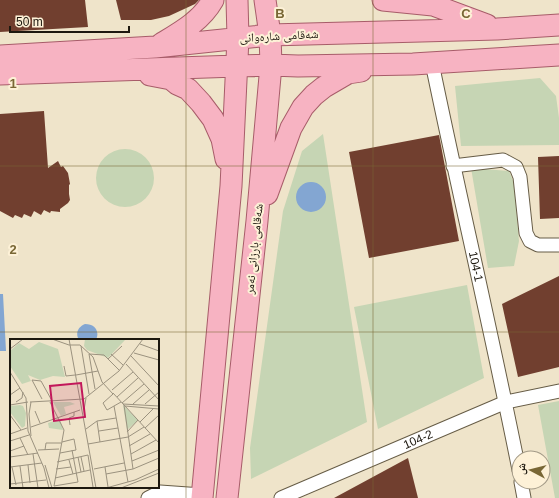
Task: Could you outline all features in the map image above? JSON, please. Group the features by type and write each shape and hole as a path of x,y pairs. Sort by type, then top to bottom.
{"main road":[{"path":"155,47 176,35 201,17 209,8 213,0"},
{"path":"202,497 231,186 238,38 237,0"},
{"name":"شەقامی بارزانی نەمر","path":"227,498 257,221 271,65 270,35 265,0"},
{"path":"383,0 433,4 497,29"},
{"name":"شەقامی شارەوانی","path":"0,56 155,47 270,35 497,29 559,25"},
{"path":"0,74 271,65 298,66 423,63 559,55"},
{"path":"257,221 291,128 303,107 314,95 324,87 348,73 423,63"},
{"path":"122,70 172,79 177,84 188,89 213,119 222,139 231,186"}],"street":[{"name":"104-1","path":"423,63 453,166 506,402 515,450"},
{"path":"453,166 503,160 516,167 520,177 526,233 530,241 538,245 559,245"},
{"name":"104-2","path":"281,498 506,402 559,391"},
{"path":"148,498 160,492 202,497"}],"green space":[{"path":"540,78 556,96 559,118 559,145 461,146 455,86"},
{"path":"323,134 367,422 251,479 250,448 283,211 302,151"},
{"path":"125,149 141,154 149,162 154,178 149,194 141,202 125,207 109,202 101,194 96,178 101,162 109,154"},
{"path":"471,168 509,171 514,183 519,241 514,266 488,268"},
{"path":"467,285 484,378 378,429 354,307"},
{"path":"559,401 559,498 555,498 551,476 551,450 546,450 538,405"}],"water":[{"path":"311,182 322,186 326,197 322,208 311,212 300,208 296,197 300,186"},
{"path":"0,294 3,294 6,351 0,351"},
{"path":"85,324 92,325 97,331 96,339 79,339 77,335 78,330"}],"building":[{"path":"0,0 85,0 88,27 0,32"},
{"path":"116,0 199,0 195,4 169,16 151,20 121,20"},
{"path":"44,111 48,168 58,161 61,167 63,166 68,173 70,200 60,209 60,212 51,211 50,213 44,210 41,215 34,211 31,217 24,214 22,218 15,215 13,218 0,211 0,114"},
{"path":"439,135 459,241 369,258 349,152"},
{"path":"559,156 559,218 540,219 538,157"},
{"path":"559,276 559,367 518,377 502,304"},
{"path":"408,458 418,498 334,498"}]}
